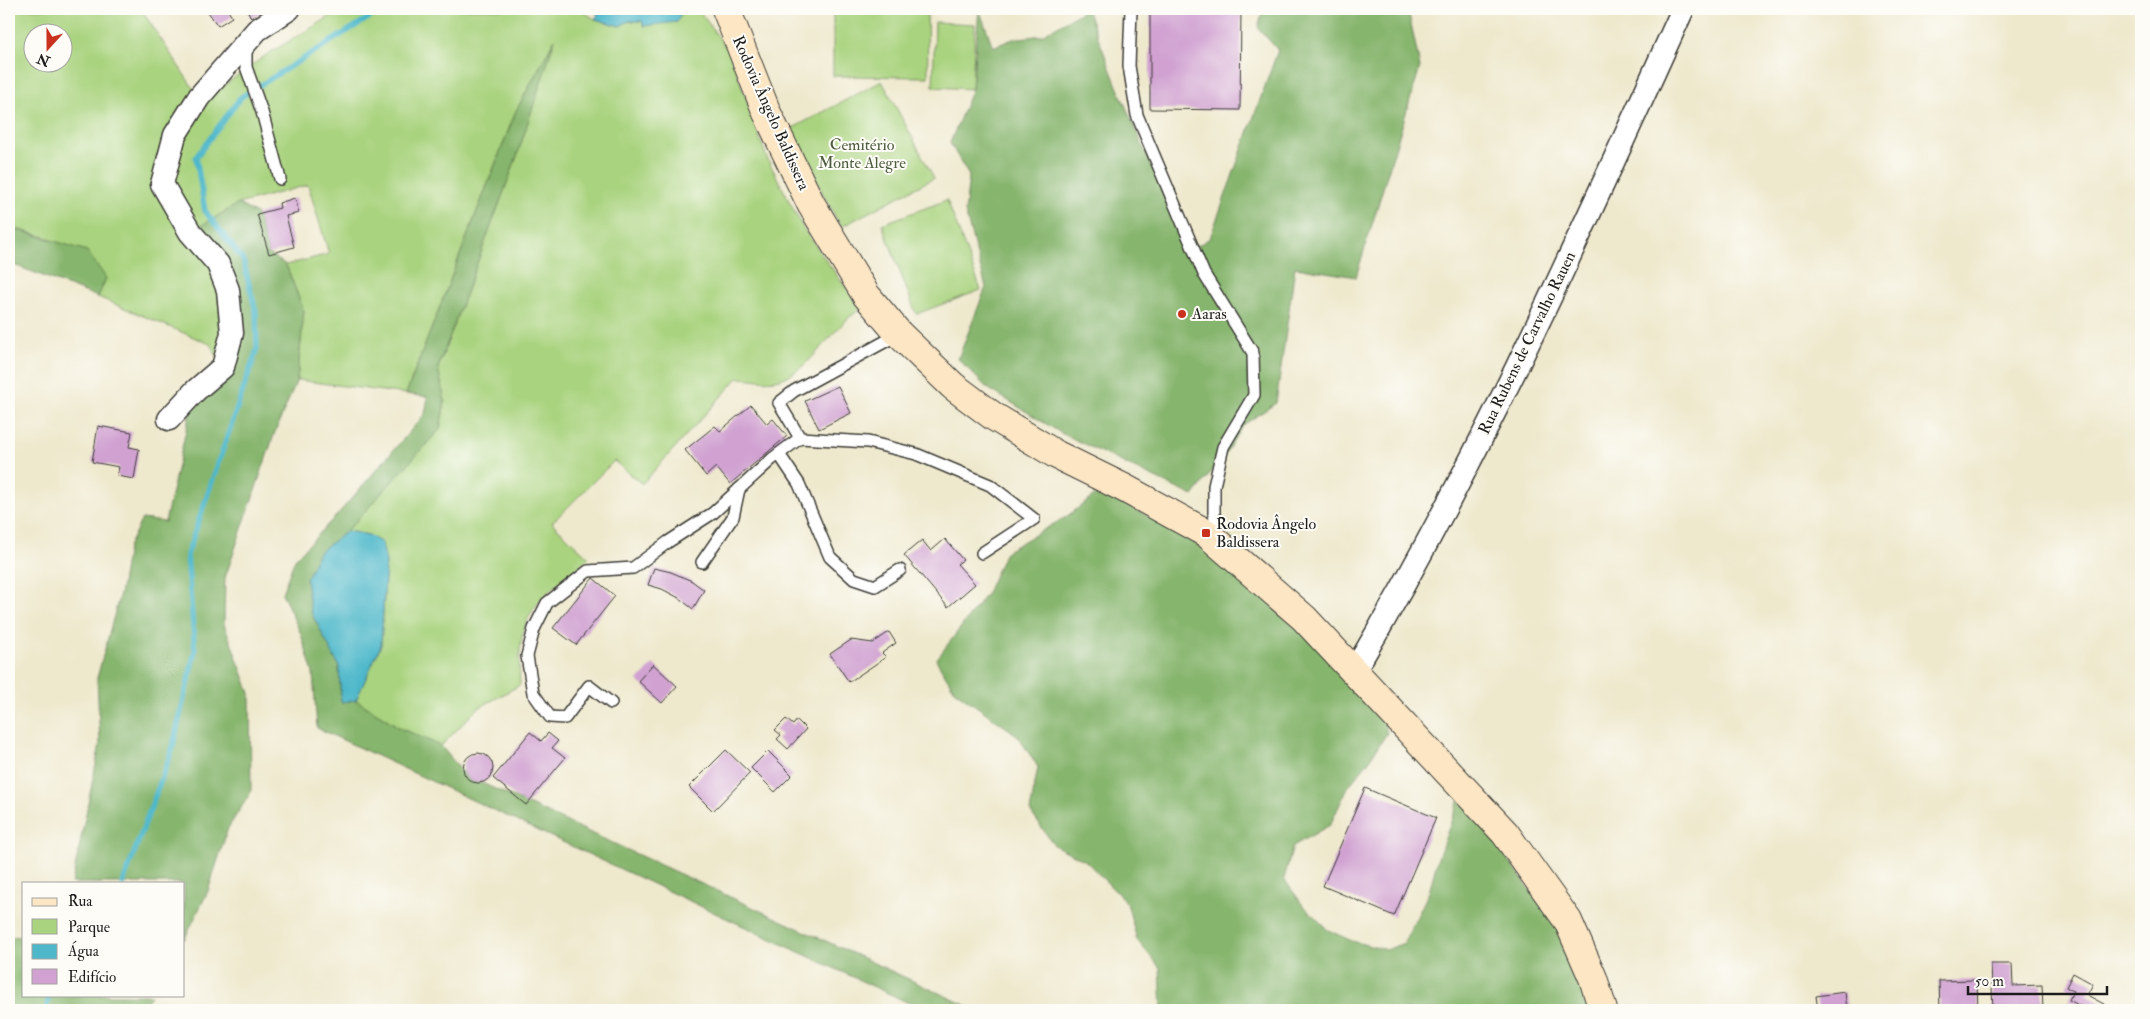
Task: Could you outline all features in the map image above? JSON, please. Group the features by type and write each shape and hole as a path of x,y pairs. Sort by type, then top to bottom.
{"street":[{"path":"169,419 195,391 224,367 232,333 228,290 218,264 190,232 162,184 174,135 198,97 246,42 257,30 289,9"},
{"name":"Rodovia Ângelo Baldissera","path":"726,9 767,113 811,204 866,295 899,334 953,386 993,416 1057,455 1124,488 1206,533 1304,618 1355,670 1505,833 1568,921 1593,978 1603,1010"},
{"name":"Rua Rubens de Carvalho Rauen","path":"1355,670 1400,595 1530,343 1684,9"}],"lane":[{"path":"1131,9 1129,66 1137,115 1204,274 1253,353 1254,395 1224,447 1214,486 1214,514 1222,547"},
{"path":"246,42 246,67 262,112 280,179"},
{"path":"800,438 779,403 794,391 899,334"},
{"path":"611,703 589,686 566,718 550,717 533,692 527,656 534,629 548,603 588,571 633,568 668,542 713,514 779,454 800,438 868,442 916,454 990,485 1034,518 982,553"},
{"path":"779,454 799,484 830,557 854,579 875,586 900,570"},
{"path":"702,562 733,516 739,489"}],"green space":[{"path":"9,9 141,9 199,97 209,96 269,53 340,9 579,9 595,19 620,26 629,21 677,22 683,9 698,9 730,53 766,156 803,228 861,309 851,316 812,357 792,374 770,381 738,378 642,484 614,461 552,523 589,558 542,598 533,610 526,624 522,640 520,685 477,709 441,746 402,729 356,700 381,645 386,562 369,535 347,531 440,429 445,401 438,368 517,156 553,42 516,111 406,394 297,380 304,311 286,265 329,254 308,185 238,204 191,232 218,264 223,367 210,344 98,297 106,278 49,238 9,227"},
{"path":"833,9 927,9 928,77 833,76"},
{"path":"979,9 993,47 1013,39 1042,35 1087,9 1117,86 1188,252 1210,238 1278,50 1258,28 1263,9 1408,9 1420,67 1356,277 1295,267 1276,403 1243,425 1226,453 1193,496 1061,433 986,387 958,359 986,287 965,212 969,176 950,143 972,89"},
{"path":"935,22 975,24 972,89 933,87"},
{"path":"555,39 517,156 438,368 445,401 440,429 347,531 319,552 311,612 339,666 341,702 356,700 402,729 441,746 470,781 482,783 976,1010 924,1010 317,728 313,673 301,634 282,593 295,559 337,515 425,414 428,397 406,394 516,111"},
{"name":"Cemitério Monte Alegre","path":"882,81 934,178 841,227 789,130"},
{"path":"947,200 981,290 916,314 882,224"},
{"path":"238,204 257,214 269,254 286,265 304,311 297,380 275,432 225,578 224,624 250,693 251,792 228,828 208,891 185,938 185,882 72,882 100,744 97,678 121,590 128,547 142,519 165,522 195,391 223,367 228,290 190,232"},
{"path":"9,227 87,251 106,278 98,297 9,263"},
{"path":"1101,491 1200,544 1311,638 1383,719 1387,733 1368,762 1348,787 1330,825 1293,846 1284,879 1302,904 1328,930 1352,941 1386,950 1404,943 1429,892 1438,858 1459,800 1473,812 1557,926 1581,982 1589,1010 1162,1010 1160,968 1137,940 1127,903 1086,861 1054,845 1030,811 1038,767 1017,735 955,691 936,660 987,593 1005,552 1066,517"},
{"path":"22,936 22,996 151,996 139,1010 9,1010 9,937"}],"water":[{"path":"589,9 683,9 677,22 644,26 642,21 629,21 620,26 595,19 598,14"},
{"path":"347,531 369,535 382,543 386,562 381,645 356,700 341,702 339,666 311,612 306,580 319,552"}],"building":[{"path":"206,9 227,9 232,17 218,26"},
{"path":"247,9 272,9 251,18"},
{"path":"1150,9 1241,9 1240,110 1150,109"},
{"path":"295,198 299,213 286,216 294,247 269,254 257,214 280,208 279,203"},
{"path":"838,386 851,413 819,429 805,401"},
{"path":"751,405 767,424 773,419 787,436 730,484 716,467 706,476 685,450 715,426 720,431"},
{"path":"98,426 132,432 129,447 139,449 134,479 117,476 119,467 92,462"},
{"path":"945,539 963,560 957,564 975,584 948,607 904,555 922,540 931,551"},
{"path":"654,568 671,572 692,581 704,590 693,609 679,598 662,589 648,585"},
{"path":"593,578 615,596 576,645 553,628"},
{"path":"889,632 896,643 882,653 886,657 849,682 830,654 851,640 873,643"},
{"path":"653,664 677,686 662,703 638,681"},
{"path":"786,719 793,725 797,720 806,729 788,749 777,739 781,735 775,730"},
{"path":"530,732 541,741 548,733 558,741 552,748 565,758 526,805 493,778"},
{"path":"726,750 750,773 713,811 689,787"},
{"path":"768,751 792,775 775,792 751,768"},
{"path":"478,753 489,757 493,768 489,779 478,783 467,779 463,768 467,757"},
{"path":"1365,788 1436,818 1394,916 1323,886"},
{"path":"1991,964 2012,964 2013,986 2042,985 2043,1010 1993,1010"},
{"path":"2073,973 2093,984 2087,995 2115,1010 2088,1010 2069,1000 2073,991 2066,987"},
{"path":"1977,980 1978,1010 1940,1010 1939,981"},
{"path":"1845,992 1847,1010 1818,1010 1816,996"}],"waterway":[{"path":"123,882 172,750 195,651 187,555 257,349 256,312 243,260 205,211 196,157 241,97 383,9"},
{"path":"46,1010 49,996"}],"place":[{"name":"Aaras","path":"1182,314"},
{"name":"Rodovia Ângelo Baldissera","path":"1206,533"}]}
